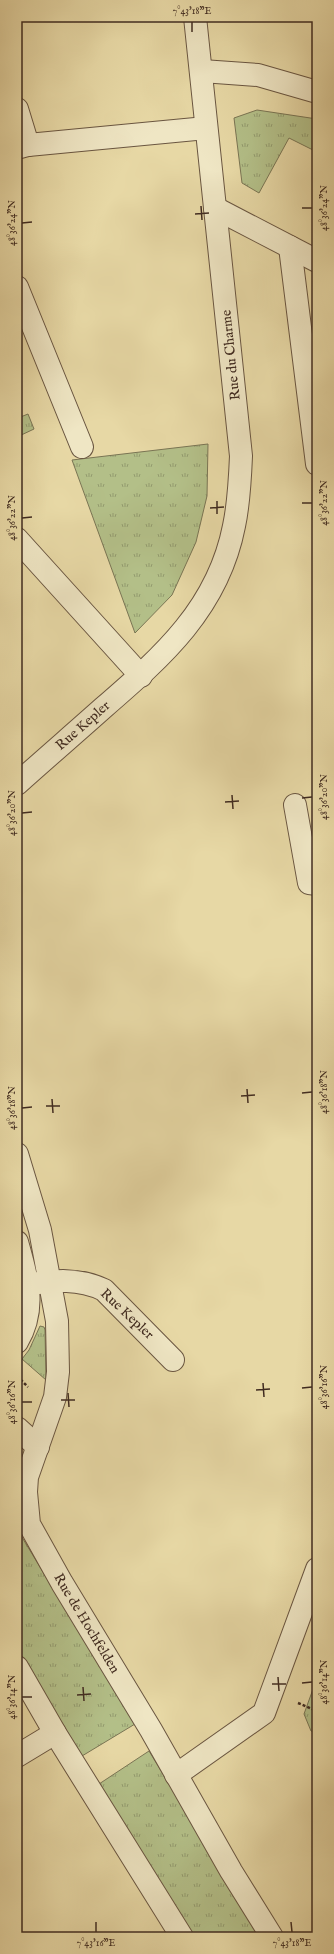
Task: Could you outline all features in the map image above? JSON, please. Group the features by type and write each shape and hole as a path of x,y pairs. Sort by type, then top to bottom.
{"street":[{"name":"Rue du Charme","path":"145,672 181,635 198,612 215,581 227,552 234,526 239,496 241,456 206,128 202,71 195,17"},
{"path":"202,71 258,75 317,92"},
{"path":"17,109 22,146 206,128"},
{"path":"215,208 317,260"},
{"path":"290,247 317,464"},
{"path":"17,287 82,447"},
{"path":"17,539 145,672"},
{"name":"Rue Kepler","path":"17,784 145,672"},
{"path":"295,805 309,883 317,884"},
{"path":"17,1154 40,1230 49,1281"},
{"path":"17,1242 28,1285 29,1312 22,1334 17,1342"},
{"name":"Rue Kepler","path":"28,1285 49,1281 90,1283 104,1290 173,1360"},
{"name":"Rue de Hochfelden","path":"49,1281 57,1321 58,1372 54,1402 27,1477 26,1492 29,1524 231,1871 272,1937"},
{"path":"17,1428 38,1447"},
{"path":"176,1775 264,1713 317,1569"},
{"path":"17,1667 55,1733 182,1937"},
{"path":"17,1756 55,1733"}],"green space":[{"path":"257,110 317,119 317,152 289,138 259,193 242,183 234,118"},
{"path":"28,414 34,429 17,437 17,416 18,418"},
{"path":"208,444 207,496 196,542 172,595 135,633 72,460"},
{"path":"40,1326 44,1327 45,1330 46,1380 22,1359 29,1350"},
{"path":"17,1529 135,1724 82,1756 17,1649"},
{"path":"317,1678 317,1733 311,1731 304,1714"},
{"path":"149,1751 262,1937 189,1937 99,1784"}]}
